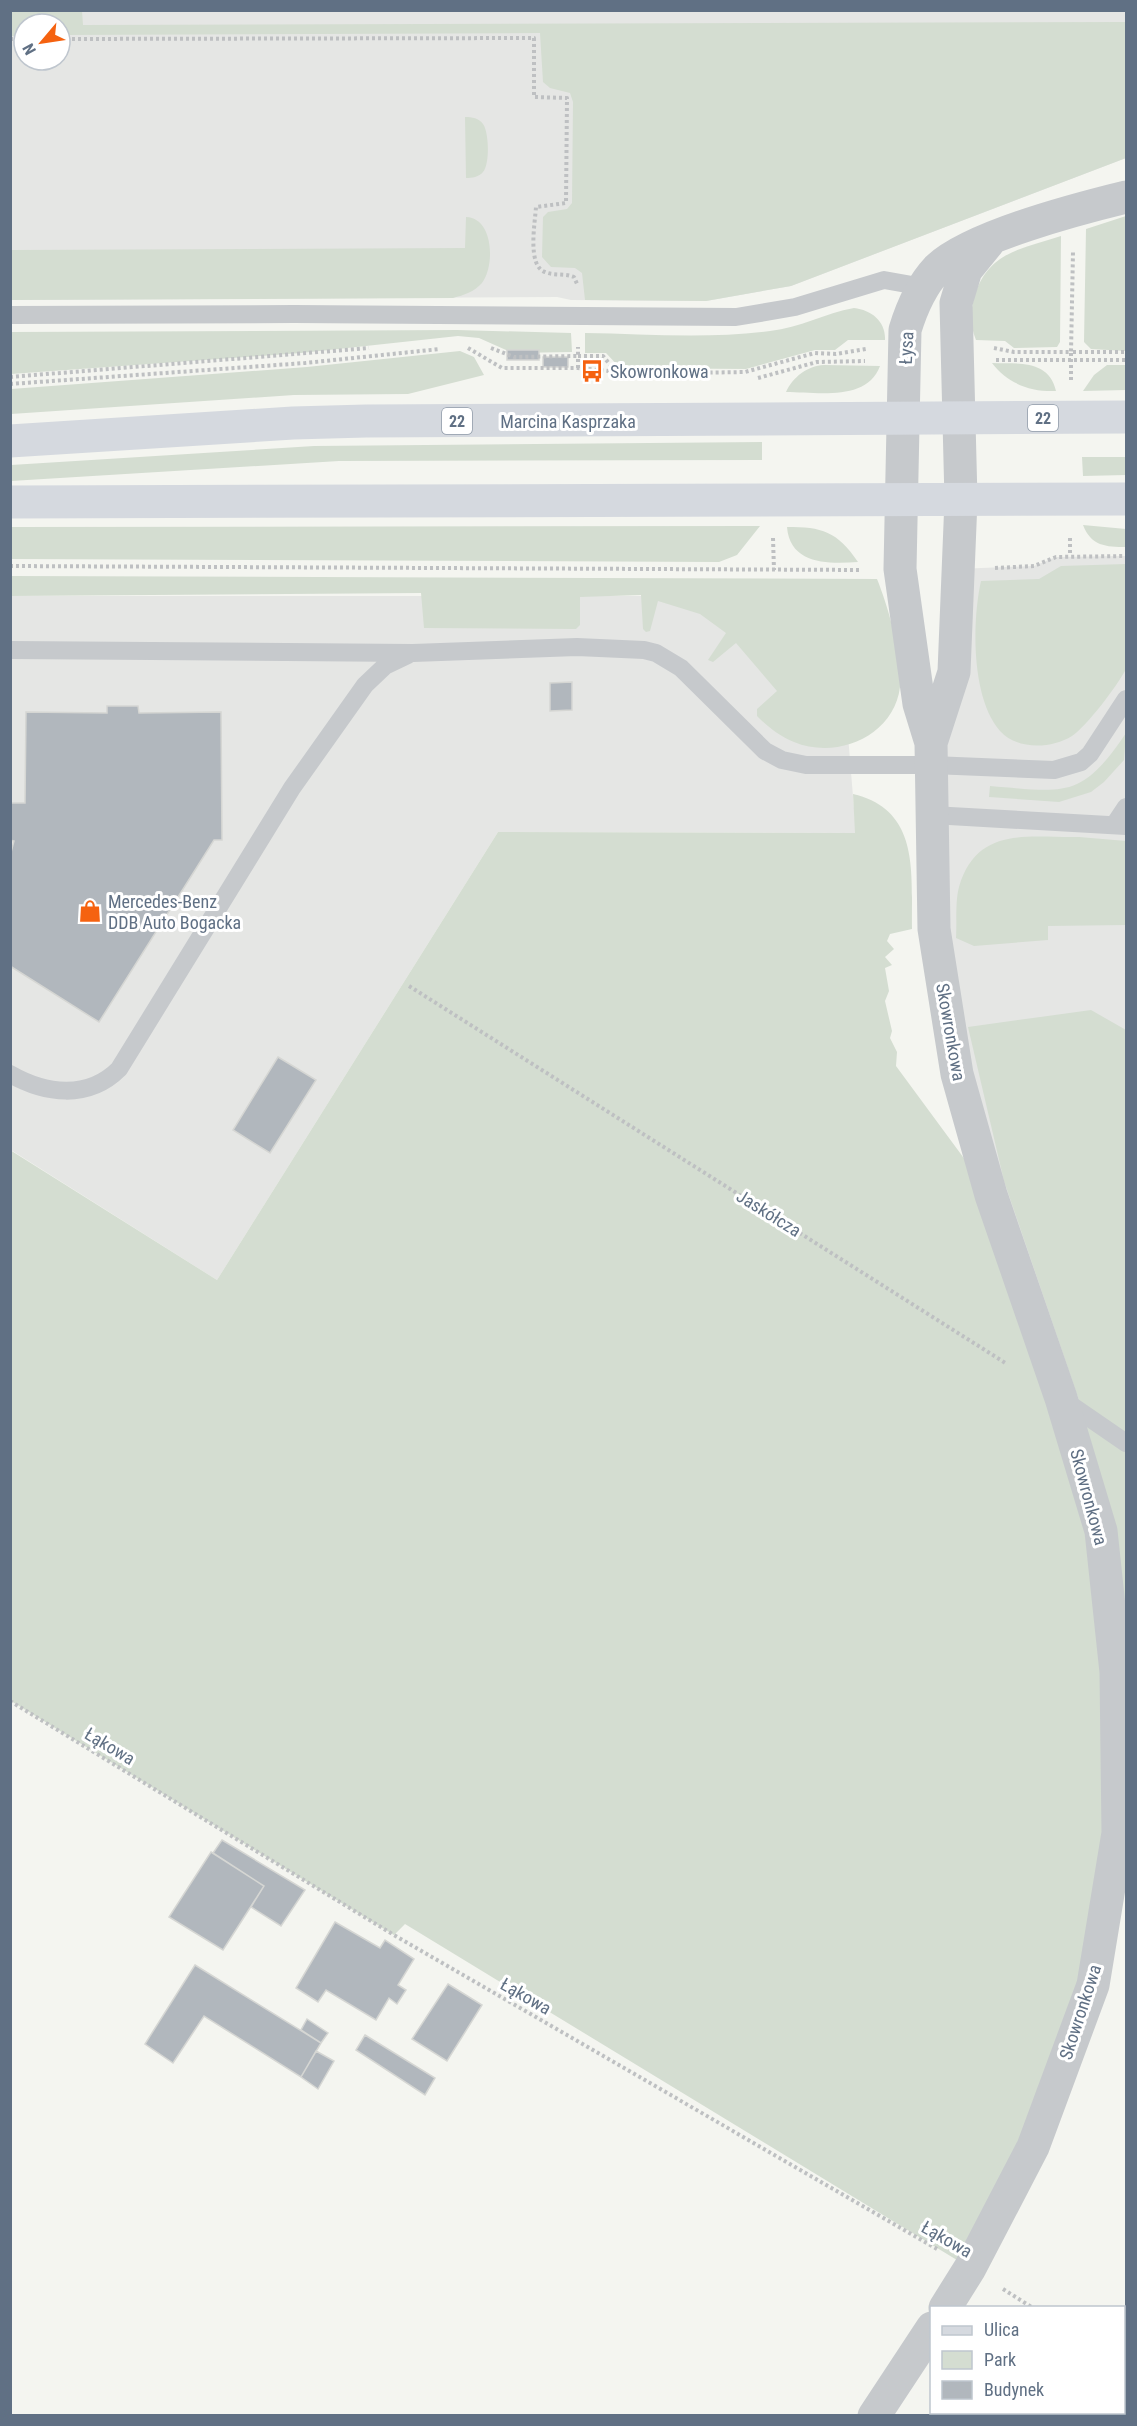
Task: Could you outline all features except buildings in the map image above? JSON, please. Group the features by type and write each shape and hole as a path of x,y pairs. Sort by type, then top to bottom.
{"main road":[{"name":"Marcina Kasprzaka","path":"10,441 345,422 1126,417"},
{"path":"10,501 1126,499"}],"street":[{"name":"Łysa","path":"901,500 905,330 911,310 923,287 947,260 994,238 1126,196"},
{"path":"959,418 956,315 958,292 966,270 994,238"},
{"name":"Skowronkowa","path":"932,754 954,672 961,500 959,418"},
{"name":"Skowronkowa","path":"901,500 900,569 919,704 932,754 934,929 957,1074 991,1195 1061,1398 1101,1531 1116,1671 1118,1833 1093,1985 1033,2147 970,2268 946,2306"},
{"path":"874,2415 930,2331"}],"lane":[{"path":"10,315 736,317 795,308 884,280 958,292"},
{"path":"10,650 412,653 577,647 656,652 681,668 765,751 782,760 806,765 932,754 1039,771 1069,766 1081,762 1090,754 1126,699"},
{"path":"10,1074 48,1090 63,1092 96,1085 119,1069 306,770 365,686 385,666 412,653"},
{"path":"932,815 1120,825 1126,807"},
{"path":"1061,1398 1126,1443"}],"path":[{"path":"72,39 534,38 534,97 567,98 566,203 536,207 533,251 536,265 544,272 574,277 579,292 578,368"},
{"path":"1071,352 1074,211"},
{"path":"485,346 514,357 603,356 617,372"},
{"path":"10,377 380,347"},
{"path":"459,347 476,352 493,365 502,368 578,368 671,377"},
{"path":"10,384 305,363 447,348"},
{"path":"957,568 1034,566 1056,557 1126,556"},
{"path":"10,566 900,569"},
{"name":"Jaskółcza","path":"409,986 1012,1367"},
{"name":"Łąkowa","path":"10,1701 394,1935 970,2268 1031,2306"}],"shaded area":[{"path":"10,11 1126,11 1126,158 791,286 706,301 571,300 557,297 11,300"},
{"path":"1126,556 1126,1440 1061,1398 934,929 957,569 1034,566 1056,557"},
{"name":"Mercedes-Benz DDB Auto Bogacka","path":"10,596 788,596 841,650 856,833 498,832 217,1280 11,1150"}],"green space":[{"path":"10,11 82,11 83,25 1126,22 1126,158 791,286 706,301 585,300 582,273 575,268 551,267 542,257 543,217 548,212 567,209 572,203 573,102 570,93 550,88 543,82 540,33 72,35 72,12 12,12 11,36"},
{"path":"465,117 475,118 485,128 488,155 483,172 468,178 466,178"},
{"path":"1126,216 1126,351 1091,349 1084,342 1086,229"},
{"path":"466,217 475,219 487,234 489,266 479,286 469,293 453,298 11,300 11,250 465,248"},
{"path":"1061,236 1060,342 1057,347 1014,348 1005,341 976,340 971,319 972,309 974,298 987,271 1007,255 1019,249"},
{"path":"854,308 867,311 877,318 883,328 885,340 848,340 835,350 815,350 746,369 620,368 606,353 585,353 585,333 724,335 770,331 792,327"},
{"path":"457,330 571,333 572,352 513,353 479,338 458,336 301,353 11,374 11,332"},
{"path":"460,351 474,357 484,375 408,394 294,395 11,414 11,389 307,367"},
{"path":"992,363 1031,365 1039,368 1047,373 1056,391 1038,390 1021,385 1005,376"},
{"path":"824,365 880,366 864,385 852,390 825,393 786,392 801,373"},
{"path":"1107,365 1126,365 1126,390 1083,391 1094,375"},
{"path":"762,442 762,460 339,461 11,481 11,465 314,446"},
{"path":"1082,457 1126,457 1126,475 1083,476"},
{"path":"1083,525 1126,529 1126,547 1100,544 1090,537"},
{"path":"760,526 737,555 719,562 10,559 11,527"},
{"path":"787,527 810,528 828,533 843,543 858,562 835,563 813,560 795,549"},
{"path":"1126,564 1128,650 1126,669 1116,685 1085,724 1064,740 1034,746 1015,742 1007,737 990,717 979,680 975,637 981,581 1039,579 1061,566"},
{"path":"10,576 877,579 886,603 897,647 900,687 887,719 875,731 861,740 845,745 828,748 811,747 783,737 757,716 757,709 777,691 736,643 713,662 708,660 726,633 700,614 658,601 650,631 646,632 643,629 641,595 580,597 580,625 576,629 424,628 421,593 11,596"},
{"path":"1126,733 1124,760 1104,782 1091,792 1059,802 989,797 990,786 1054,790 1083,781 1110,755"},
{"path":"853,794 875,802 891,814 901,829 908,847 911,866 912,929 890,934 887,941 894,949 885,957 892,965 885,968 889,991 885,1001 892,1031 890,1038 897,1052 896,1066 991,1195 1083,1412 1004,1181 968,1027 1091,1010 1126,1030 1126,1719 1093,1985 970,2268 405,1924 394,1935 11,1701 10,1150 217,1280 498,832 855,833"},
{"path":"1079,837 1126,841 1126,925 1048,926 1048,940 974,946 956,938 959,887 967,867 978,853 992,844 1007,839"}],"place":[{"name":"Skowronkowa","path":"592,371"},
{"name":"Mercedes-Benz DDB Auto Bogacka","path":"90,911"}]}
